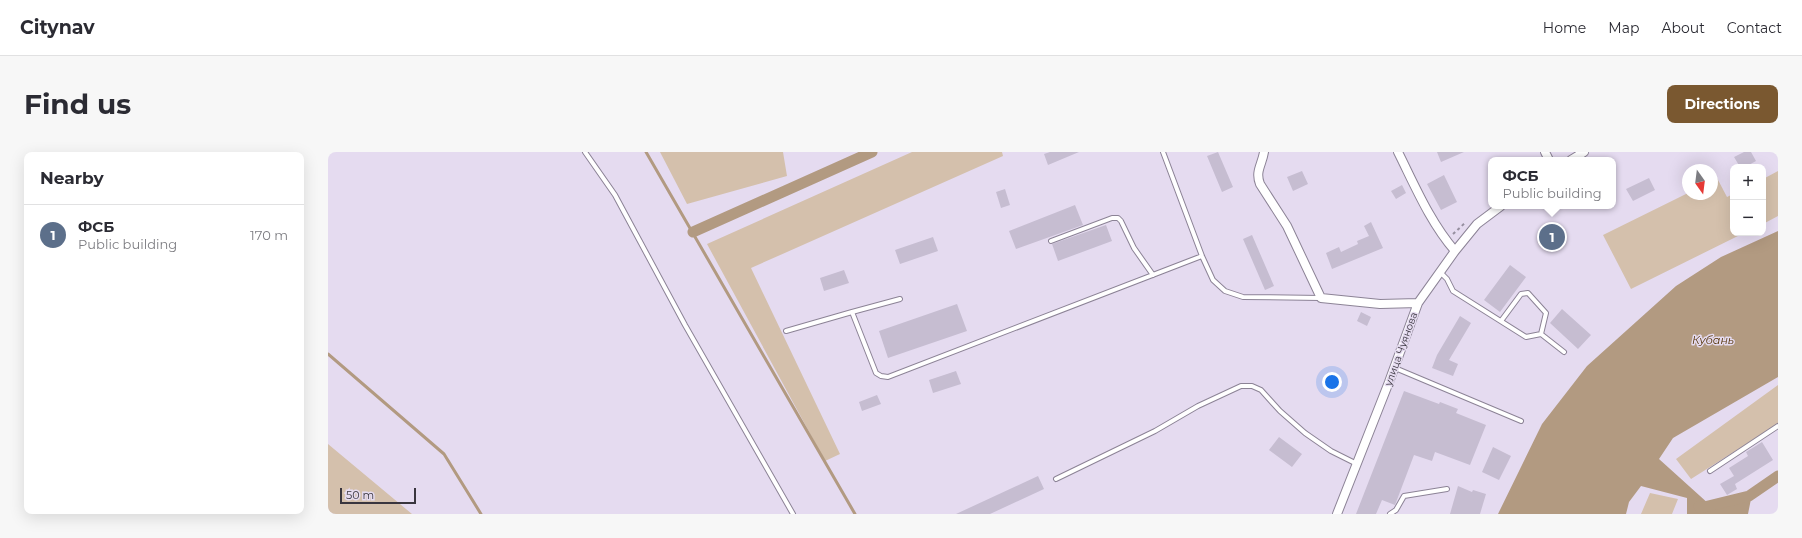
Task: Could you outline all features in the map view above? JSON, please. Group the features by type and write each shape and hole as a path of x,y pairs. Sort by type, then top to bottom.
{"street":[{"path":"1264,152 1257,170 1257,177 1287,226 1321,298 1380,304 1418,302"},
{"path":"1398,152 1422,201 1446,241 1455,251"},
{"name":"улица Чуянова","path":"1337,514 1418,302 1439,271 1455,251 1478,224 1497,209"}],"lane":[{"path":"585,152 615,195 689,332 793,514"},
{"path":"1163,152 1202,256 1213,280 1224,291 1243,297 1321,298"},
{"path":"1051,241 1112,218 1118,218 1121,221 1134,248 1153,275"},
{"path":"852,312 876,373 881,376 888,377 1202,256"},
{"path":"1439,271 1447,279 1451,289 1500,321 1526,337 1541,334 1564,352"},
{"path":"1500,321 1521,294 1528,293 1546,313 1541,334"},
{"path":"786,331 900,299"},
{"path":"1394,368 1521,421"},
{"path":"1056,479 1155,431 1198,406 1241,386 1252,386 1261,390 1280,411 1305,434 1331,451 1357,464"},
{"path":"1710,471 1778,426"},
{"path":"1390,514 1398,508 1404,496 1447,489"}],"shaded area":[{"path":"660,152 783,152 787,176 687,204"},
{"path":"912,152 1002,152 1003,156 751,268 840,454 825,461 707,244"},
{"path":"1778,171 1778,216 1766,222 1766,200 1766,177"},
{"path":"1718,180 1727,197 1730,196 1730,236 1738,236 1631,289 1603,235 1682,196 1682,200 1718,200"},
{"path":"1778,385 1778,424 1691,479 1676,459"},
{"path":"328,444 412,514 328,514"},
{"path":"1650,493 1678,499 1672,514 1641,514"}],"water":[{"name":"Кубань","path":"1778,231 1778,377 1673,438 1659,459 1710,505 1752,494 1748,514 1687,514 1687,498 1641,486 1629,502 1626,514 1498,514 1542,424 1587,366 1676,286 1721,257"}],"building":[{"path":"1050,152 1079,152 1048,165 1044,154"},
{"path":"1218,152 1233,187 1222,192 1207,156"},
{"path":"1437,152 1464,152 1441,162"},
{"path":"1744,152 1751,152 1756,161 1750,164 1738,164 1734,157"},
{"path":"1302,171 1308,184 1293,191 1287,177"},
{"path":"1444,175 1457,202 1441,210 1427,184"},
{"path":"1649,178 1655,190 1633,201 1626,189"},
{"path":"1402,185 1406,193 1396,199 1391,191"},
{"path":"1005,189 1010,205 1001,208 996,192"},
{"path":"1075,205 1083,225 1016,249 1009,231"},
{"path":"1371,222 1383,248 1332,269 1326,253 1339,247 1341,252 1358,244 1357,241 1369,236 1364,226"},
{"path":"1106,225 1112,241 1058,261 1052,244"},
{"path":"1557,227 1563,237 1547,247 1541,238"},
{"path":"1252,235 1274,286 1265,290 1243,239"},
{"path":"933,237 938,251 900,264 895,250"},
{"path":"1510,265 1526,277 1500,312 1484,300"},
{"path":"844,270 849,283 824,291 820,278"},
{"path":"957,304 967,331 888,358 879,331"},
{"path":"1562,309 1591,335 1578,349 1550,323"},
{"path":"1361,312 1371,317 1367,326 1357,321"},
{"path":"1460,316 1471,323 1449,360 1458,364 1453,376 1432,368 1437,355"},
{"path":"956,371 961,384 933,393 929,380"},
{"path":"1404,391 1439,404 1440,402 1458,409 1456,413 1486,425 1470,465 1435,452 1432,461 1414,455 1395,505 1382,500 1376,514 1356,514"},
{"path":"877,395 881,404 862,411 859,402"},
{"path":"1279,437 1302,454 1292,467 1269,450"},
{"path":"1762,442 1773,460 1735,484 1737,489 1727,495 1720,484 1734,476 1729,468 1748,456 1746,452"},
{"path":"1493,447 1511,456 1499,480 1482,472"},
{"path":"1038,476 1044,489 990,514 956,514"},
{"path":"1458,486 1472,492 1473,490 1486,494 1480,514 1450,514"}],"waterway":[{"path":"646,152 855,514"},
{"path":"693,232 872,152"},
{"path":"328,354 444,454 481,514"},
{"path":"1699,506 1700,508 1749,496 1778,476"}],"place":[{"name":"ФСБ","path":"1552,237"}]}
